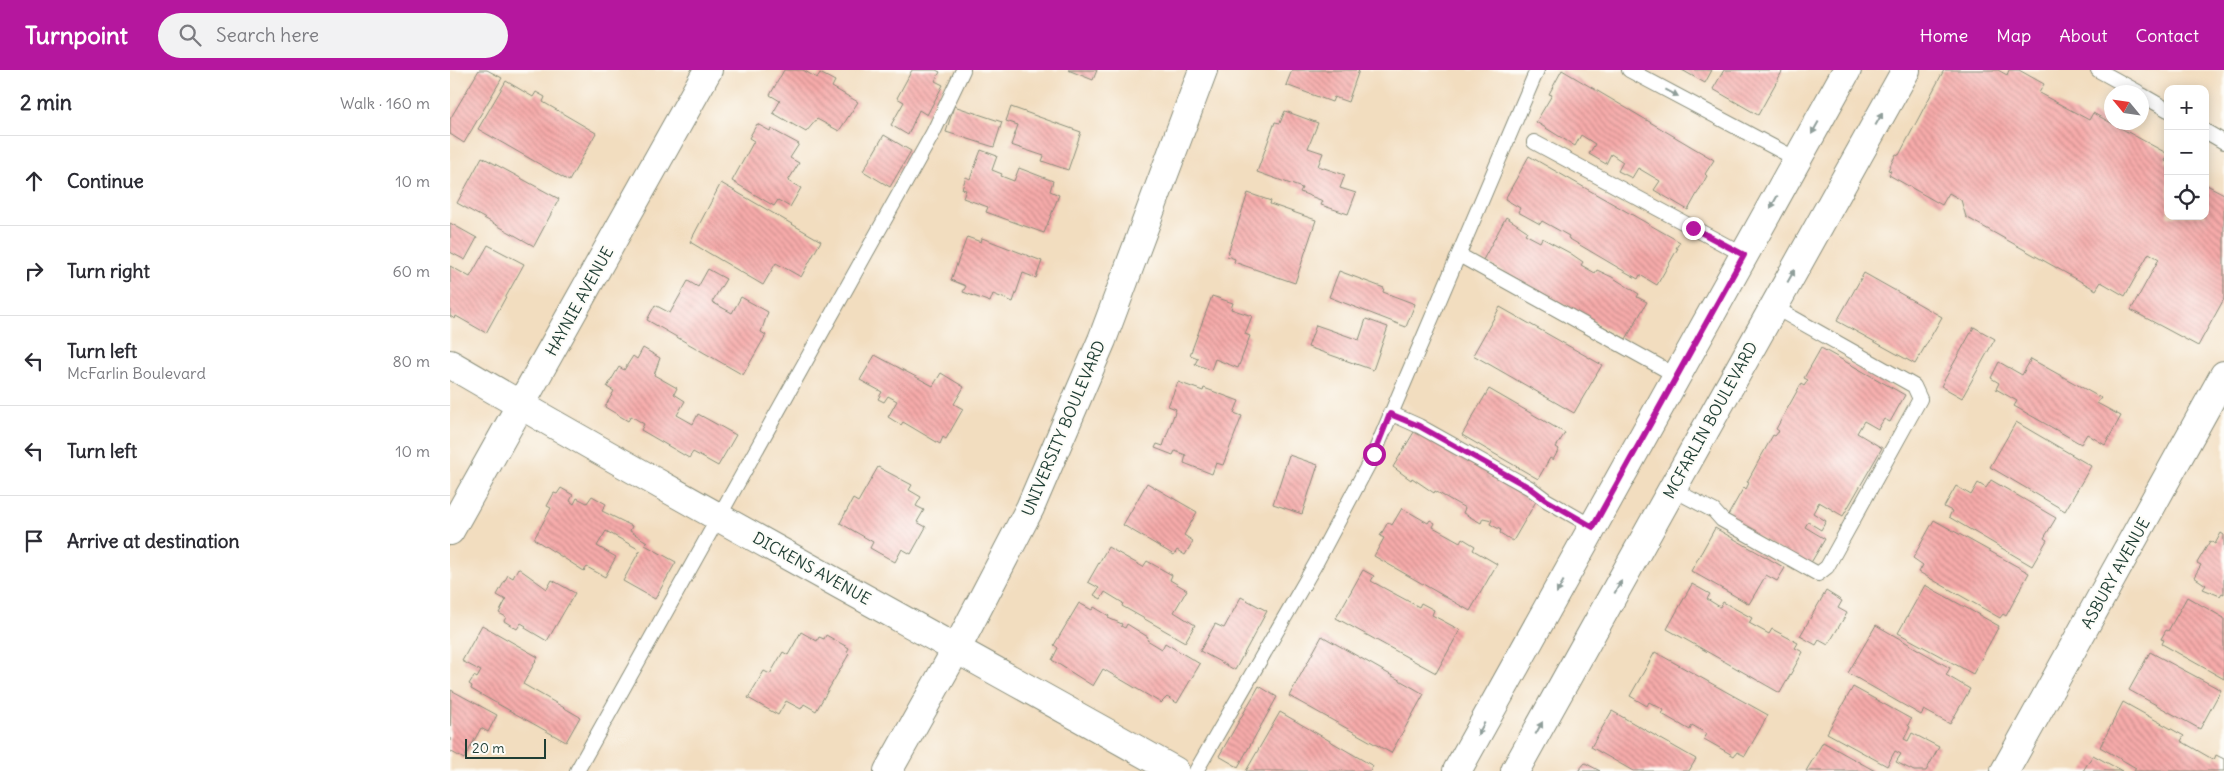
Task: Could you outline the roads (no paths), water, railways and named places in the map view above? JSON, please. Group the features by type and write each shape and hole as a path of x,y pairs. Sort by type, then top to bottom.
{"street":[{"name":"HAYNIE AVENUE","path":"450,532 708,70"},
{"name":"UNIVERSITY BOULEVARD","path":"888,771 957,648 1030,508 1094,358 1203,70"},
{"path":"1457,771 1847,70"},
{"name":"MCFARLIN BOULEVARD","path":"1515,771 1906,70"},
{"name":"DICKENS AVENUE","path":"450,364 719,518 957,648 1175,771"},
{"name":"ASBURY AVENUE","path":"2005,771 2224,375"}],"lane":[{"path":"577,771 933,134 964,70"},
{"path":"1196,771 1316,563 1374,454 1537,70"},
{"path":"1629,70 1798,160"},
{"path":"2098,70 2125,85"},
{"path":"2149,99 2164,108"},
{"path":"2209,133 2224,142"},
{"path":"1534,142 1744,255"},
{"path":"1458,255 1677,376"},
{"path":"1672,489 1714,511 1722,520 1818,574 1827,567 1920,399 1914,386 1774,307"},
{"path":"1390,414 1419,426 1530,488 1546,500 1593,527"}]}
